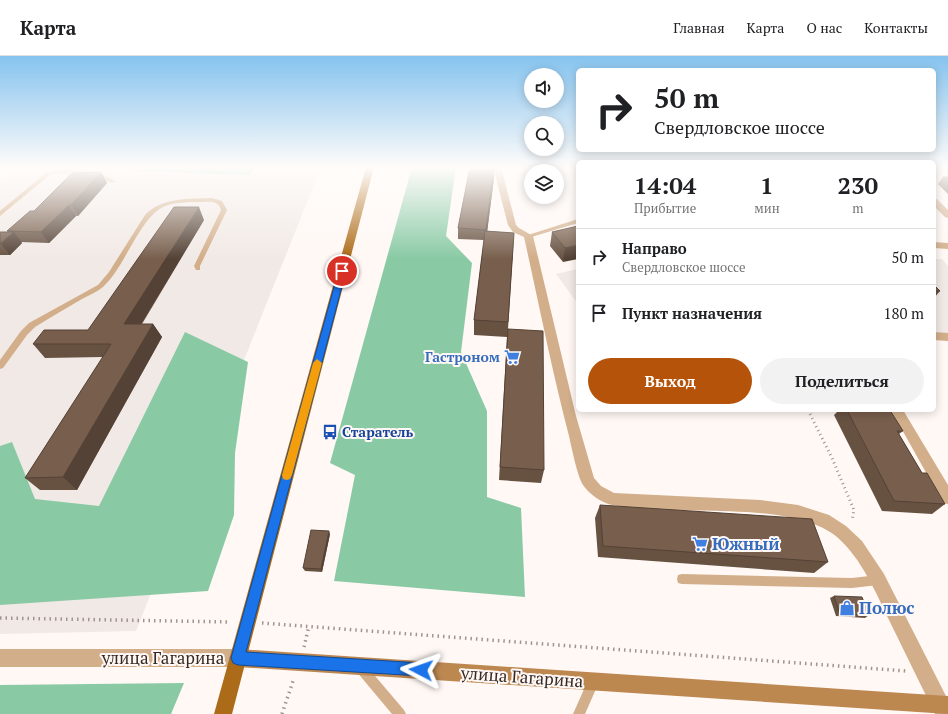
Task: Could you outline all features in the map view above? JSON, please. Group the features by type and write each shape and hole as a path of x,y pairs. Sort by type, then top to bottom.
{"main road":[{"path":"223,714 362,198"}],"street":[{"path":"505,198 512,225 516,230 528,236 570,416 588,481 596,490 612,499 644,502 760,507 798,512 824,520 841,531 857,546 878,580 924,672 944,708"},
{"path":"936,203 948,215"},
{"path":"936,245 948,246"},
{"path":"936,336 948,337"},
{"path":"898,412 944,484 948,498"},
{"name":"улица Гагарина","path":"0,658 238,658 593,681 944,708"}],"lane":[{"path":"0,214 19,198"},
{"path":"0,366 24,333 32,325 103,283 112,273 148,215 162,205 172,202 212,200 219,201 223,204 224,210 197,266 198,269"},
{"path":"528,236 576,223"},
{"path":"682,579 852,583 878,580"},
{"path":"358,665 400,714"},
{"path":"579,714 593,681"}],"path":[{"path":"809,412 832,458 854,510 852,522 841,531"},
{"path":"0,618 247,622 924,672"}],"shaded area":[{"path":"0,198 309,198 136,631 0,634"},
{"path":"936,259 942,259 948,266 948,334 936,333"},
{"path":"576,269 576,301 556,274"}],"green space":[{"path":"403,198 452,198 446,236 472,263 461,352 487,411 487,497 521,508 525,597 334,581 355,475 330,463"},
{"path":"185,332 248,362 235,453 234,515 208,591 0,605 0,446 12,442 35,499 99,506"},
{"path":"184,683 171,714 0,714 0,685"}],"building":[{"path":"47,198 78,198 41,232 7,231 30,211 34,211"},
{"path":"464,198 490,198 486,230 458,228"},
{"path":"174,207 199,207 124,324 153,324 63,477 25,478 111,344 33,344 44,330 88,330"},
{"path":"576,226 576,245 565,248 552,232"},
{"path":"485,231 514,233 508,322 474,320"},
{"path":"0,232 14,232 0,244"},
{"path":"508,329 543,331 544,470 500,467"},
{"path":"848,412 891,412 903,431 897,431 922,473 927,473 945,504 894,501"},
{"name":"Южный","path":"600,505 812,519 828,562 603,546"},
{"path":"311,530 329,531 321,569 303,568"},
{"name":"Полюс","path":"834,596 862,597 869,615 840,614"}],"slow traffic":[{"path":"287,475 317,363"}],"place":[{"name":"Гастроном","path":"512,357"},
{"name":"Старатель","path":"330,432"},
{"name":"Южный","path":"700,544"},
{"name":"Полюс","path":"847,608"}],"route":[{"path":"342,271 238,658 421,670"}]}
